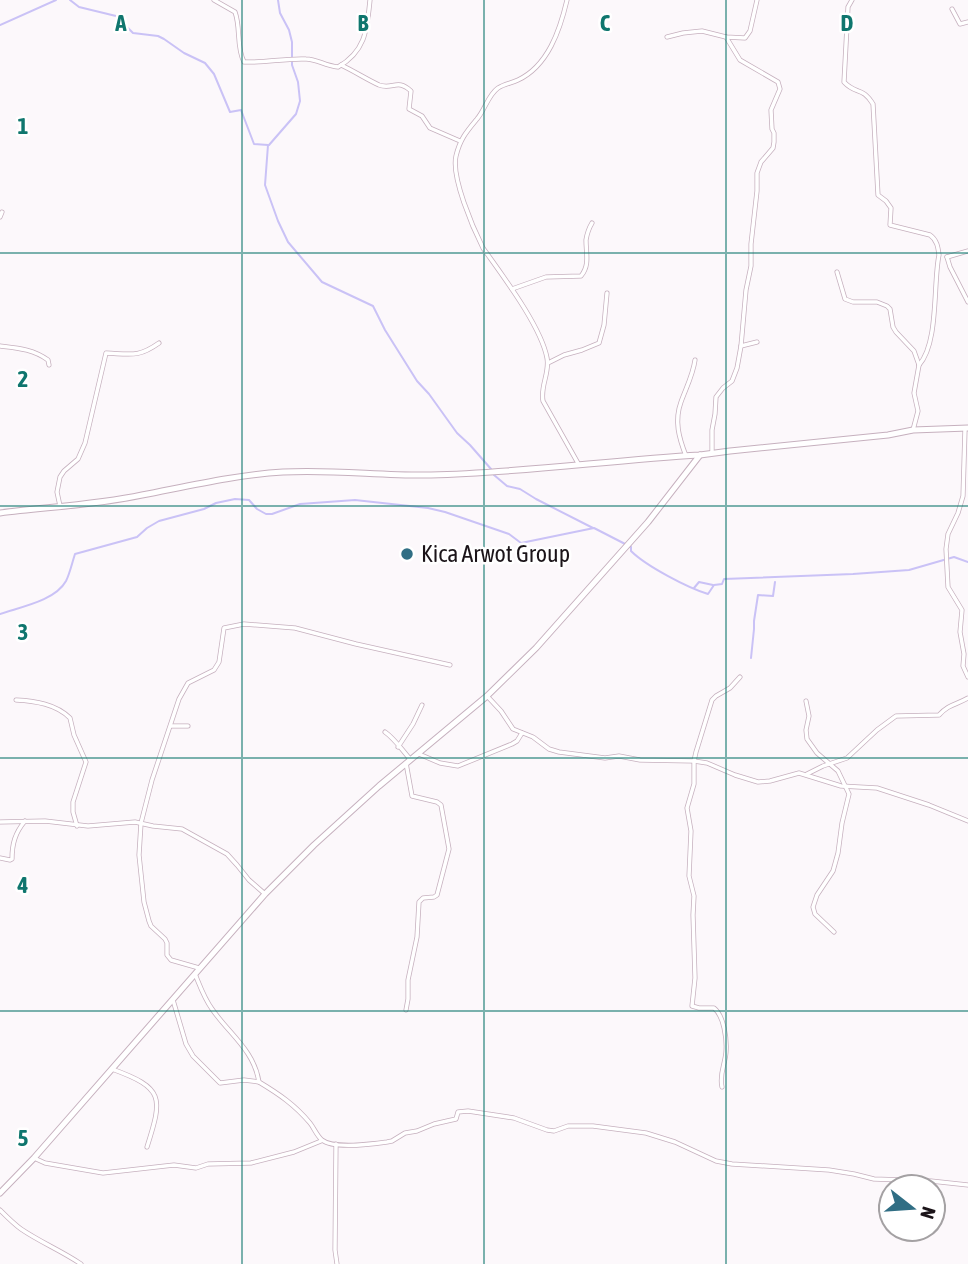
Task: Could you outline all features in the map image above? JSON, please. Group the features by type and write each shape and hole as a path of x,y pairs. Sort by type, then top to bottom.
{"street":[{"path":"214,0 235,12 244,62 312,59 324,65 338,67 357,53 365,37 370,0"},
{"path":"567,0 555,39 545,56 519,80 499,87 494,92 461,141 455,165 469,218 483,248 544,345 548,363 541,390 543,401 579,465"},
{"path":"667,37 702,31 745,38 749,35 757,0"},
{"path":"852,0 848,7 844,82 867,95 873,104 878,195 891,208 890,225 930,235 938,245 931,331 925,357 919,365 914,393 918,411 913,430"},
{"path":"952,9 960,24 968,22"},
{"path":"712,453 716,397 734,378 741,345 757,173 761,162 773,148 771,110 780,89 778,82 740,60 726,37"},
{"path":"341,65 378,84 387,87 400,84 410,89 409,109 422,116 430,128 461,141"},
{"path":"511,289 546,277 580,276 585,271 588,257 587,238 592,223"},
{"path":"939,255 947,257 968,251"},
{"path":"947,257 968,302"},
{"path":"836,272 847,300 881,303 890,309 893,327 914,351 919,365"},
{"path":"548,363 599,343 607,293"},
{"path":"741,345 757,342"},
{"path":"60,507 60,477 80,456 85,443 106,353 136,355 159,343"},
{"path":"0,346 38,354 48,360 49,365"},
{"path":"686,456 679,437 677,418 695,360"},
{"path":"0,513 141,496 218,480 283,472 433,475 701,455 913,430 967,428 962,467 963,496 948,534 946,549 948,587 962,610 960,632 963,666 968,677"},
{"path":"0,1193 34,1158 265,894 314,845 417,753 487,696 536,648 648,522 701,455"},
{"path":"197,970 171,960 165,939 151,926 144,902 139,855 141,823 179,699 193,681 217,667 224,628 244,624 295,628 450,665"},
{"path":"722,1087 720,1078 726,1050 719,1013 714,1008 692,1006 695,978 694,896 689,870 691,831 687,808 694,784 694,761 712,700 730,688 740,677"},
{"path":"487,696 512,728 559,752 605,758 619,756 640,760 694,761 707,763 758,782 795,773 807,775 838,785 877,788 968,821"},
{"path":"807,775 847,758 896,716 939,715 946,707 968,698"},
{"path":"16,700 53,706 70,718 86,762 73,802 77,826"},
{"path":"806,701 807,739 817,753 838,771 849,796 832,873 817,895 813,907 816,914 834,932"},
{"path":"398,747 422,705"},
{"path":"171,726 188,726"},
{"path":"385,732 391,736 408,761 412,796 441,805 450,849 437,895 423,898 419,902 417,937 408,980 406,1010"},
{"path":"417,753 440,763 461,765 512,744 522,733"},
{"path":"0,858 12,859 13,841 25,821"},
{"path":"0,822 49,821 77,826 129,822 182,829 227,854 265,894"},
{"path":"197,970 203,995 212,1010 253,1059 259,1082"},
{"path":"173,1000 193,1056 220,1083 244,1080 259,1082 287,1099 322,1140 336,1144 392,1141 405,1133 456,1119 458,1112 468,1111 514,1118 554,1131 574,1125 646,1133 675,1142 716,1161 732,1164 829,1170 874,1179 968,1185"},
{"path":"112,1069 131,1076 152,1089 157,1098 156,1115 147,1147"},
{"path":"34,1158 45,1163 103,1173 174,1164 196,1168 208,1164 251,1163 294,1152 322,1140"},
{"path":"336,1144 337,1264"},
{"path":"0,1180 7,1186"},
{"path":"0,1210 23,1230 80,1264"}],"waterway":[{"path":"0,25 56,0"},
{"path":"70,0 79,7 116,16 133,33 158,36 205,63 214,74 230,112 241,110 254,144 268,145 265,185 288,242 322,282 373,306 417,381 457,433 491,469"},
{"path":"269,145 296,114 300,101 298,82 292,65 292,42 280,13 278,0"},
{"path":"494,475 507,486 520,489 593,528"},
{"path":"0,614 54,594 66,581 75,554 137,537 159,521 235,499 249,500 266,514 300,504 355,500 428,508 509,534 521,543 594,528 631,547 631,551 657,570 708,594 714,585 722,584 724,579 909,570 954,557 968,562"},
{"path":"694,588 699,582 713,585"},
{"path":"751,658 758,595 773,596 775,582"}],"place":[{"name":"Kica Arwot Group","path":"407,554"}]}
